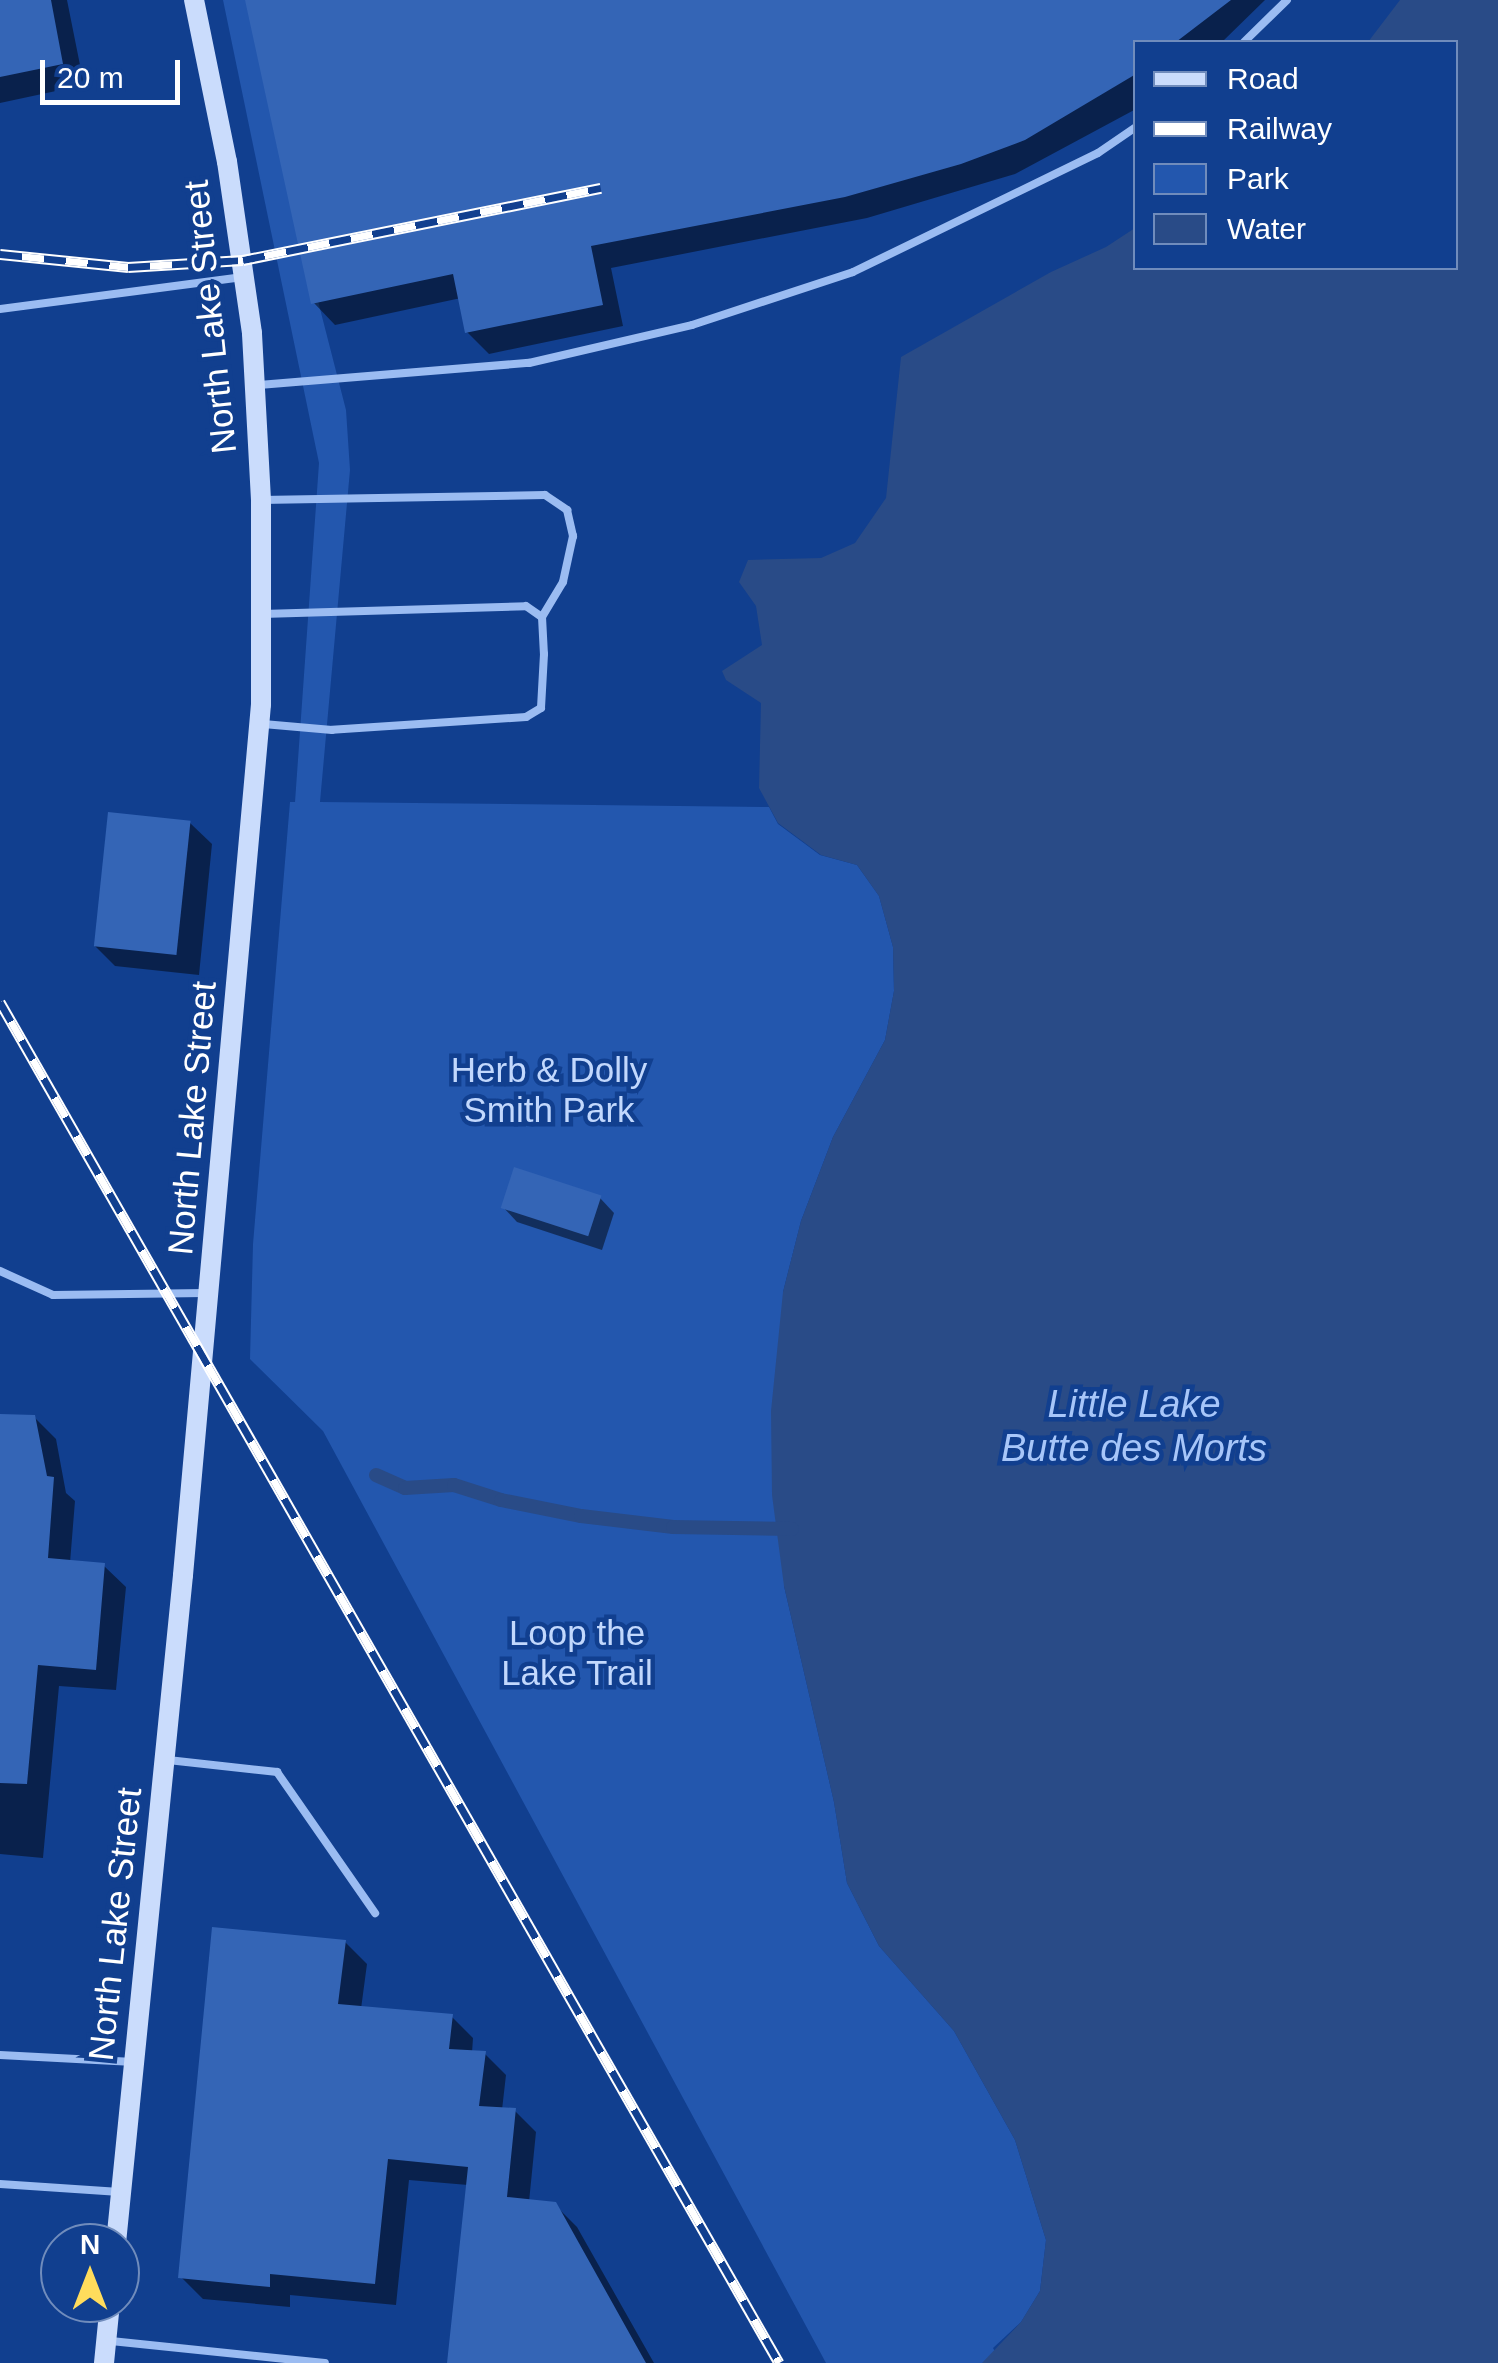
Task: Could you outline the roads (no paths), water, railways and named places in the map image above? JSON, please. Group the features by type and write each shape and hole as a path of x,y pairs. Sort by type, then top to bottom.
{"main road":[{"name":"North Lake Street","path":"118,2223 259,724 262,614 255,385 245,277 194,0"},
{"path":"104,2363 108,2323"}],"lane":[{"path":"1246,40 1288,0"},
{"path":"255,385 529,363 692,325 853,272 1098,153 1133,129"},
{"path":"0,308 245,277"},
{"path":"259,724 332,730 526,717 540,708 542,617 563,582 573,536 567,510 545,495 260,500"},
{"path":"262,614 526,606 542,617"},
{"path":"0,1270 53,1295 208,1292"},
{"path":"164,1759 278,1772 375,1912"},
{"path":"0,2056 134,2062"},
{"path":"0,2184 121,2192"},
{"path":"106,2340 325,2363"}],"water":[{"name":"Little Lake Butte des Morts","path":"1400,0 1498,0 1498,2363 982,2363 1021,2322 1040,2291 1046,2240 1015,2140 954,2031 879,1946 847,1883 834,1802 784,1586 772,1495 771,1411 783,1292 801,1221 833,1137 885,1040 894,991 893,947 879,896 857,865 821,855 778,823 759,788 761,703 726,680 722,671 762,645 756,606 739,582 748,560 821,558 855,543 886,498 901,357 1051,272 1106,247 1133,229 1133,270 1458,270 1458,40 1370,40"}],"waterway":[{"path":"376,1475 405,1488 454,1485 501,1500 581,1516 673,1527 792,1529"}],"railway":[{"path":"0,254 128,267 243,260 601,188"},
{"path":"0,1002 779,2363"}],"park label":[{"name":"Herb & Dolly Smith Park","path":"549,1090"},
{"name":"Loop the Lake Trail","path":"577,1653"}]}
